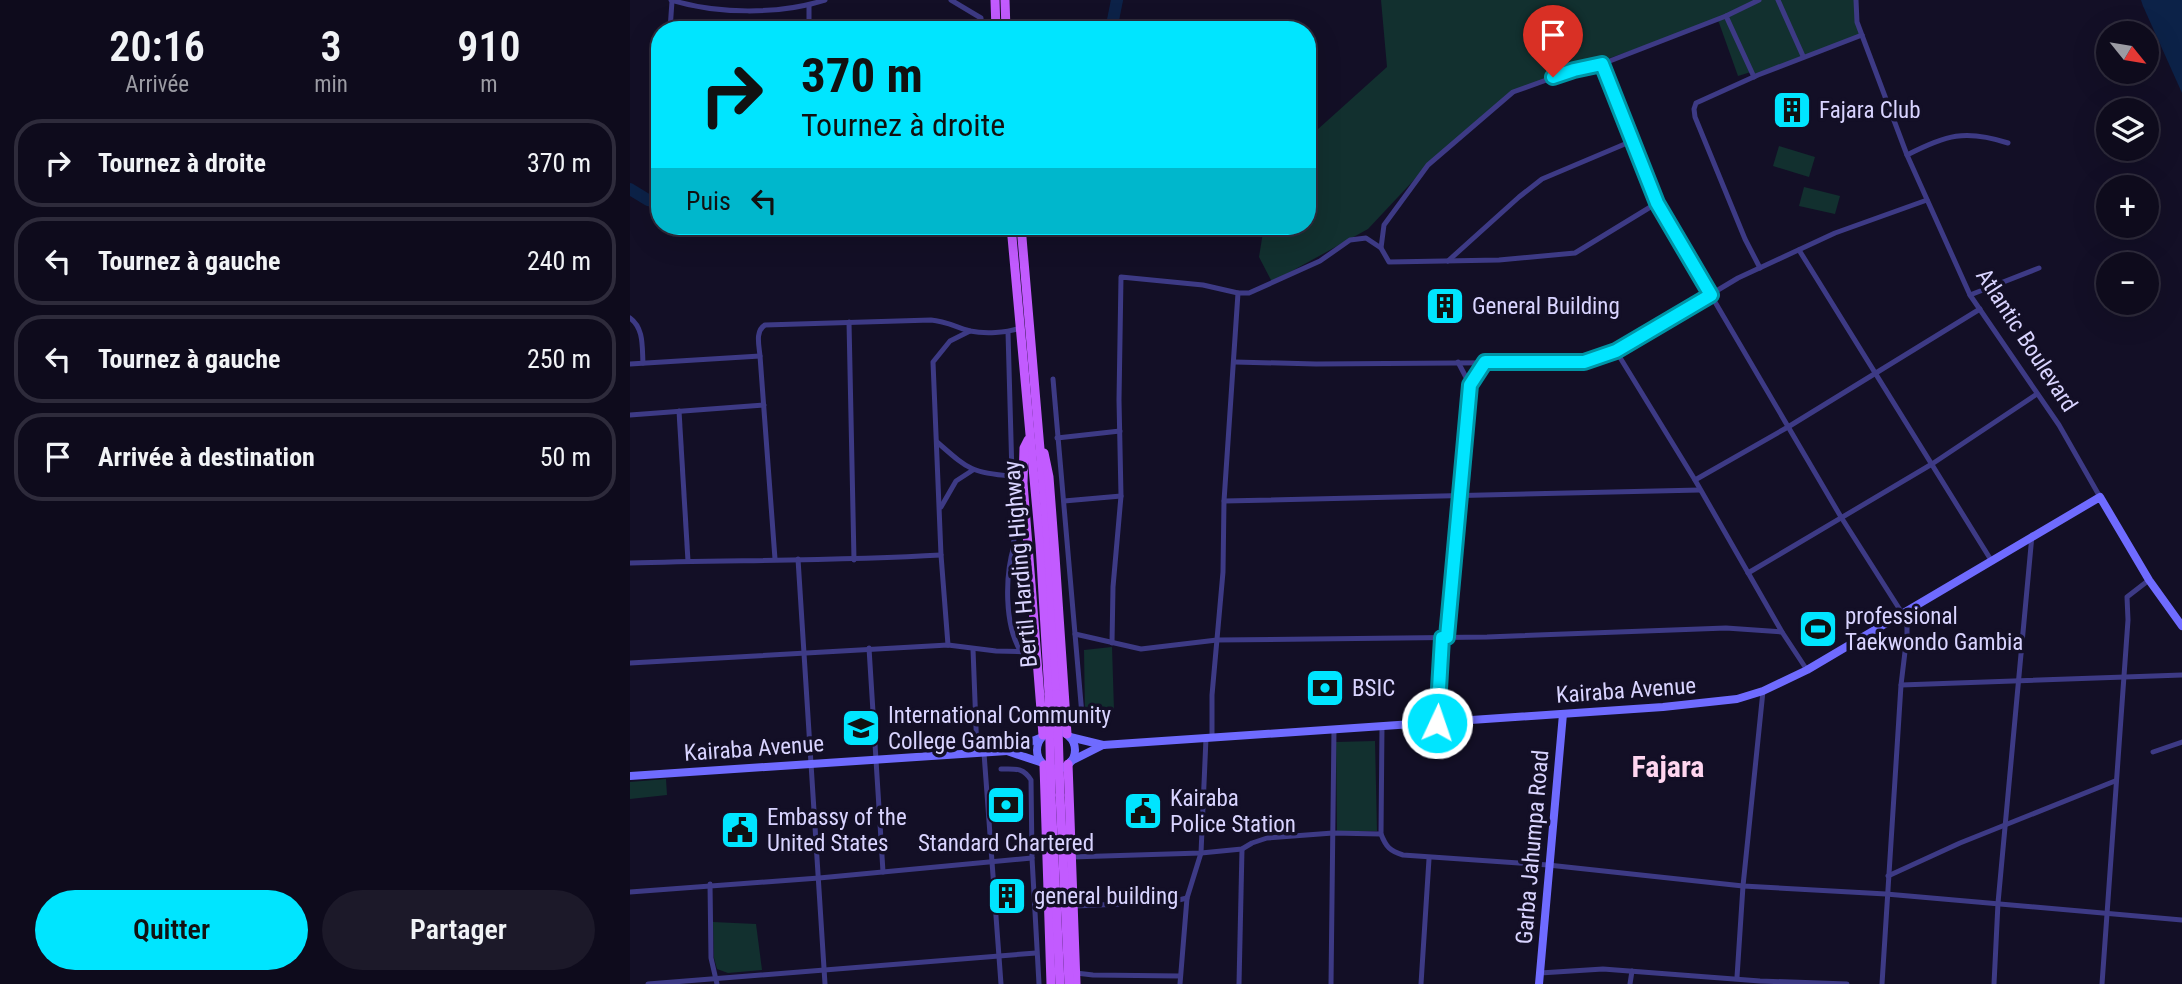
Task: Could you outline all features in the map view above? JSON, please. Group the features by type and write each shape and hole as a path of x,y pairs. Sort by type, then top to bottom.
{"main road":[{"path":"995,0 996,21"},
{"path":"1005,0 1006,21"},
{"name":"Bertil Harding Highway","path":"1012,235 1055,637 1069,984"},
{"name":"Bertil Harding Highway","path":"1022,235 1033,438"},
{"path":"1041,737 1023,482 1024,447 1033,438 1044,454 1049,477 1068,735"},
{"name":"Bertil Harding Highway","path":"1035,454 1047,637 1060,984"},
{"path":"1070,762 1076,984"},
{"path":"1043,764 1051,984"}],"street":[{"path":"670,21 671,0 710,10 809,5 825,0"},
{"path":"951,0 981,18 981,21"},
{"path":"1381,248 1384,225 1428,165 1513,92 1574,70 1602,64 1726,16 1759,0"},
{"path":"1778,0 1803,56"},
{"name":"Atlantic Boulevard","path":"1856,0 1857,22 1907,155 1970,295 2059,425 2149,580 2182,626"},
{"path":"809,5 809,21"},
{"path":"1726,16 1754,77"},
{"path":"1760,268 1745,239 1694,109 1700,100 1803,56 1862,35"},
{"path":"1602,64 1657,203 1841,517 1902,613 1907,626 1886,894 1882,984"},
{"path":"1907,155 1931,143 1967,133 1986,135 2008,143"},
{"path":"1448,261 1542,179 1632,141"},
{"path":"1235,362 1584,362 1616,351 1738,278 1835,233 1927,200"},
{"path":"1112,643 1121,496 1121,277 1203,285 1238,293 1258,290 1320,261 1350,240 1366,238 1381,248 1389,262 1500,260 1575,253 1657,203"},
{"path":"1799,250 1991,560"},
{"path":"1970,295 2039,268"},
{"path":"1180,984 1187,898 1202,853 1223,572 1224,500 1238,293"},
{"path":"1695,480 1788,427 1980,309"},
{"path":"630,318 638,324 643,363"},
{"path":"775,559 760,356 759,332 765,325 937,321 971,331 1008,332 1021,328"},
{"path":"849,322 854,560"},
{"path":"948,645 933,362 950,341 971,331"},
{"path":"1008,332 1014,546 1008,565 1008,583 1012,632 1021,652"},
{"path":"1616,351 1807,670"},
{"path":"630,364 760,356"},
{"path":"1458,362 1470,385"},
{"path":"1437,723 1470,385 1485,362"},
{"path":"1053,379 1082,715"},
{"path":"1748,573 1932,464 2037,394"},
{"path":"630,415 764,405"},
{"path":"679,411 688,561"},
{"path":"1057,438 1120,431"},
{"path":"937,441 973,470 1011,476"},
{"path":"940,510 957,481 973,470"},
{"path":"1224,500 1700,490"},
{"path":"1065,501 1121,496"},
{"name":"Kairaba Avenue","path":"1103,745 1563,714 1737,699 1763,691 1807,670 2100,497"},
{"path":"1994,984 1998,903 2032,535"},
{"path":"630,563 854,560 942,555"},
{"path":"798,559 825,984"},
{"path":"2102,984 2105,912 2128,620 2127,597 2149,580"},
{"path":"1076,634 1141,649 1217,640 1445,637 1726,628 1782,632"},
{"path":"630,663 948,645 1036,652"},
{"path":"869,648 883,872"},
{"path":"973,649 1001,984"},
{"path":"1901,685 2182,675"},
{"path":"1737,977 1763,691"},
{"name":"Garba Jahumpa Road","path":"1539,984 1563,714"},
{"path":"1382,726 1381,834 1391,852 1429,859 1548,865 1744,886 1886,894 2182,920"},
{"path":"1331,984 1334,729"},
{"path":"1007,751 1054,730 1103,745"},
{"path":"1068,735 1075,748 1070,762"},
{"path":"1041,737 1037,751 1043,764"},
{"path":"2153,752 2182,742"},
{"path":"1007,751 1056,769 1103,745"},
{"name":"Kairaba Avenue","path":"630,776 1007,751"},
{"path":"1001,769 1021,769 1027,772 1031,780 1039,984"},
{"path":"1888,876 2007,823 2115,781"},
{"path":"1071,857 1202,853 1242,849 1267,838 1334,833 1381,834"},
{"path":"1239,984 1242,849"},
{"path":"630,892 1032,858"},
{"path":"1421,984 1429,859"},
{"path":"710,884 711,958 716,981"},
{"path":"1074,906 1170,902 1187,898"},
{"path":"648,984 716,981 825,969 1036,953"},
{"path":"1540,973 1603,969 1737,977 1760,981 1847,984"},
{"path":"1630,984 1632,971"},
{"path":"1076,972 1093,975 1180,976"}],"green space":[{"path":"1381,0 1857,0 1857,22 1862,35 1754,77 1751,72 1738,76 1718,20 1513,92 1428,165 1368,229 1272,282 1259,257 1263,235 1316,235 1316,131 1387,67"},
{"path":"1779,146 1815,157 1809,177 1773,166"},
{"path":"1804,187 1840,196 1835,214 1799,206"},
{"path":"1112,647 1114,711 1085,713 1084,650"},
{"path":"1375,741 1377,831 1337,831 1336,742"},
{"path":"666,779 667,795 630,799 630,782"},
{"path":"713,922 756,924 762,970 728,973 717,969"}],"water":[{"path":"2141,0 2182,0 2182,93 2160,44 2160,21 2150,21"}],"waterway":[{"path":"1113,21 1117,0"},
{"path":"630,189 651,200"}],"place":[{"name":"Fajara Club","path":"1792,110"},
{"name":"General Building","path":"1445,306"},
{"name":"professional Taekwondo Gambia","path":"1818,629"},
{"name":"BSIC","path":"1325,688"},
{"name":"International Community College Gambia","path":"861,728"},
{"name":"Standard Chartered","path":"1006,805"},
{"name":"Kairaba Police Station","path":"1143,811"},
{"name":"Embassy of the United States","path":"740,830"},
{"name":"general building","path":"1007,896"}],"district":[{"name":"Fajara","path":"1668,767"}],"route":[{"path":"1437,723 1442,638 1447,637 1470,385 1485,362 1584,362 1616,351 1711,295 1657,203 1602,64 1553,77"}]}
